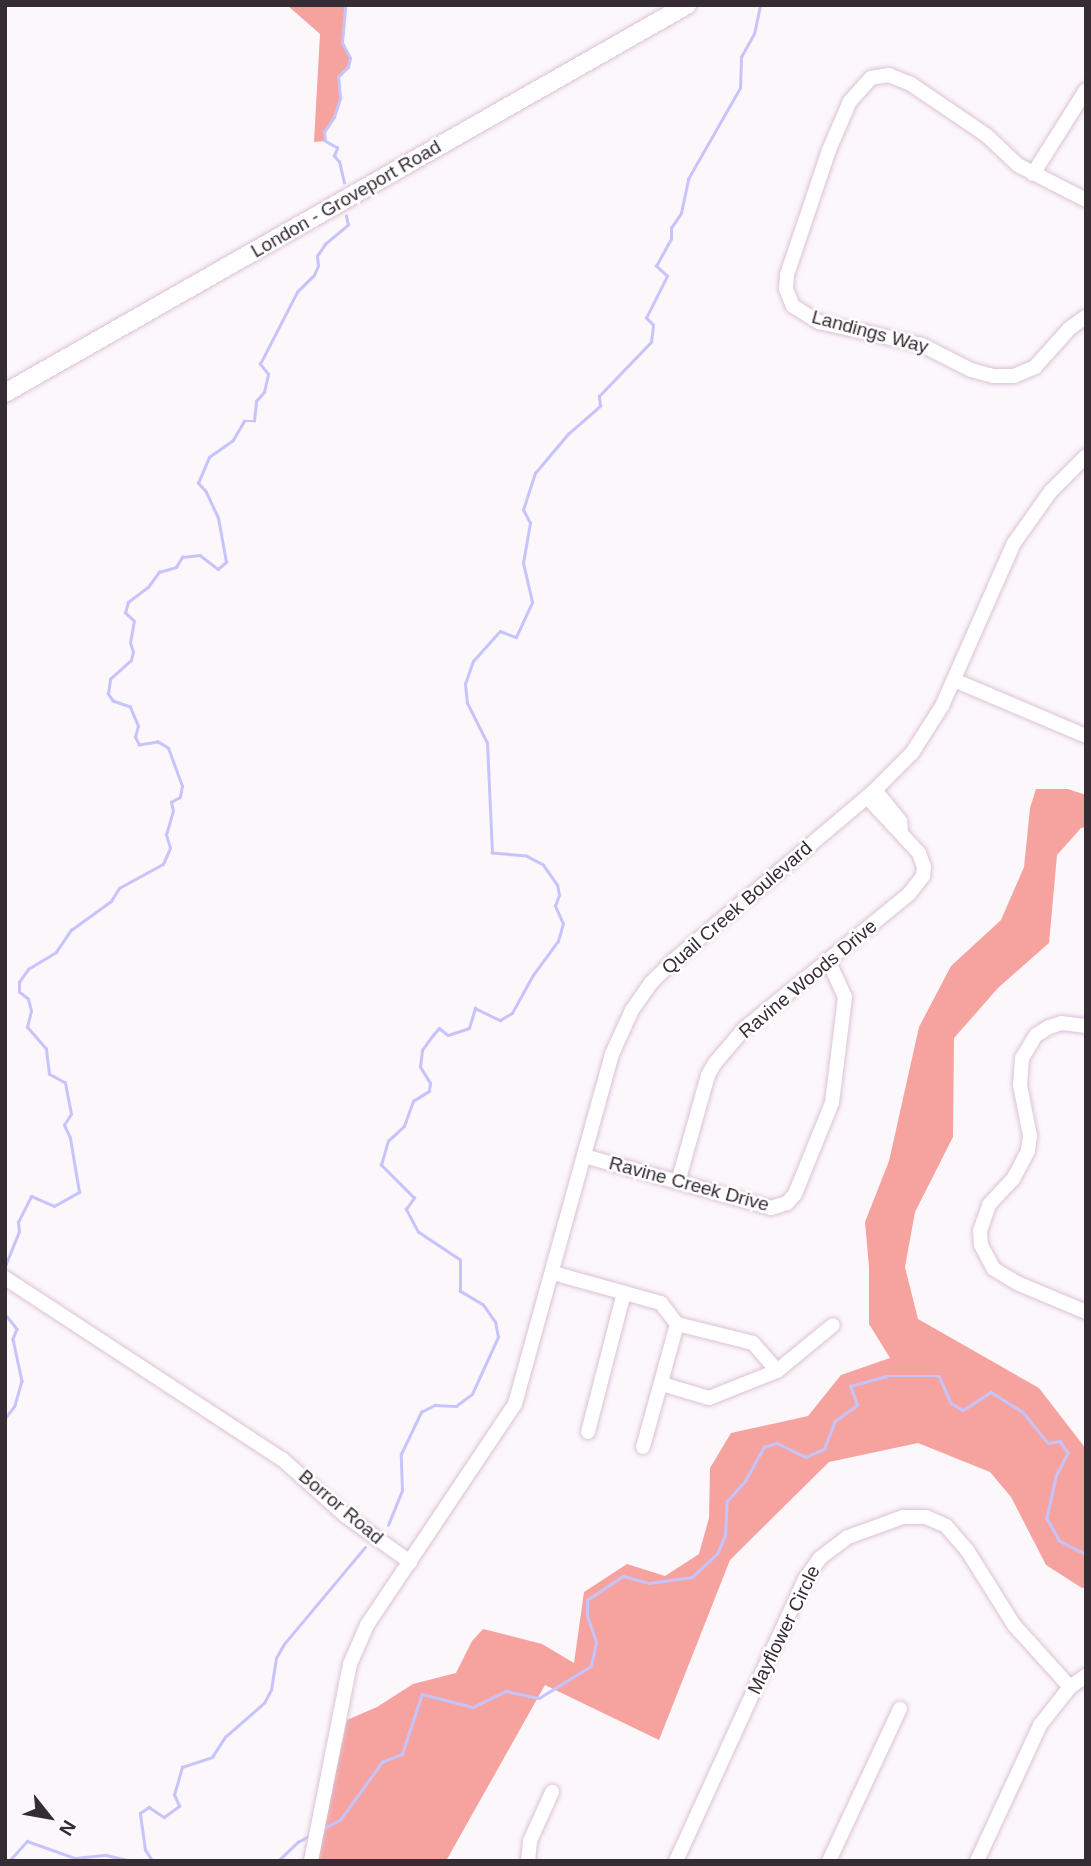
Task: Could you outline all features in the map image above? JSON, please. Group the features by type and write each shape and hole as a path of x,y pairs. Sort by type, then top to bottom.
{"main road":[{"name":"London - Groveport Road","path":"5,393 687,5"}],"street":[{"name":"Landings Way","path":"1033,174 1008,157 986,135 911,84 888,75 871,78 850,102 821,173 787,275 787,296 793,306 819,322 868,335 910,341 935,349 971,370 1004,377 1035,367 1070,328 1086,317"},
{"path":"1086,90 1033,174 1086,200"},
{"name":"Quail Creek Boulevard","path":"410,1562 515,1404 612,1054 632,1010 674,960 893,774 924,736 954,680 1014,543 1051,492 1086,456"},
{"path":"954,680 1086,736"},
{"name":"Ravine Woods Drive","path":"678,1182 708,1074 715,1063 744,1030 918,884 923,876 923,860 901,831 892,827 871,794"},
{"name":"Ravine Creek Drive","path":"584,1156 771,1208 787,1203 794,1194 832,1103 838,1068 837,1046 845,997 828,961"},
{"path":"1086,1026 1062,1023 1049,1027 1036,1035 1022,1058 1020,1085 1030,1136 1028,1151 1013,1179 989,1205 980,1231 981,1245 994,1269 1017,1283 1086,1312"},
{"path":"553,1273 661,1303 677,1324 753,1343 777,1371"},
{"name":"Borror Road","path":"5,1278 282,1459 346,1516 410,1562"},
{"path":"588,1432 624,1293"},
{"path":"643,1447 677,1324"},
{"path":"662,1384 709,1398 777,1371 834,1325"},
{"name":"Mayflower Circle","path":"676,1861 805,1579 820,1558 848,1537 903,1517 926,1517 946,1526 967,1550 1014,1625 1070,1687"},
{"path":"311,1861 350,1664 367,1625 410,1562"},
{"path":"977,1861 1032,1741 1070,1687 1086,1676"},
{"path":"829,1861 900,1709"},
{"path":"528,1861 530,1841 552,1792"}],"shaded area":[{"path":"287,5 345,5 342,43 350,58 348,67 338,77 340,98 334,117 324,132 325,141 314,142 320,34"},
{"path":"1036,789 1068,789 1086,795 1086,827 1081,828 1057,855 1049,943 998,988 954,1038 953,1137 915,1212 905,1267 918,1319 1039,1388 1086,1449 1086,1587 1082,1588 1046,1565 1011,1497 990,1472 918,1443 829,1462 730,1560 659,1740 545,1685 446,1861 317,1861 347,1720 377,1707 413,1684 456,1673 472,1641 483,1629 542,1644 574,1663 584,1592 627,1564 665,1576 699,1554 709,1518 710,1468 731,1433 808,1416 841,1375 890,1358 869,1324 869,1267 865,1222 889,1161 919,1027 951,966 1001,920 1024,867 1030,808"}],"waterway":[{"path":"344,183 339,162 334,156 337,148 325,141 324,132 334,117 340,98 338,77 348,67 350,58 342,43 345,5"},
{"path":"388,1525 402,1491 401,1454 421,1412 435,1405 456,1406 472,1394 498,1337 495,1322 483,1305 460,1291 460,1260 418,1232 406,1209 414,1198 381,1165 388,1141 404,1126 413,1101 429,1091 430,1083 420,1067 422,1050 433,1035 439,1028 448,1035 469,1028 475,1008 500,1020 512,1013 533,975 558,941 563,924 555,906 559,895 557,885 543,865 526,856 492,853 487,743 467,703 465,684 473,661 500,631 516,637 532,602 523,563 530,523 523,510 535,473 568,434 600,406 599,396 651,342 653,325 646,318 667,276 656,266 671,239 671,228 681,213 688,179 740,88 741,57 754,34 760,5"},
{"path":"5,1266 19,1232 18,1222 31,1196 54,1206 79,1192 70,1138 64,1125 71,1114 65,1083 49,1074 46,1049 27,1027 31,1011 28,999 19,992 19,982 28,969 56,952 71,930 111,901 119,888 163,864 170,848 166,835 173,811 171,802 180,797 182,786 168,748 158,742 139,745 135,737 138,726 130,707 113,701 108,694 110,679 131,660 133,652 130,643 134,621 125,613 128,602 148,587 159,572 176,567 182,557 200,555 218,569 226,562 218,518 206,492 198,483 209,457 233,440 244,421 254,421 256,401 264,392 268,374 260,364 297,292 314,275 318,266 317,256 325,244 348,225 346,216"},
{"path":"5,1314 17,1329 13,1339 22,1381 15,1406 5,1419"},
{"path":"322,1829 340,1820 382,1762 402,1754 422,1694 473,1707 506,1691 539,1698 591,1666 596,1642 587,1616 587,1600 623,1576 649,1583 692,1577 717,1554 725,1535 727,1501 745,1481 764,1447 777,1443 806,1457 824,1449 835,1421 857,1405 850,1386 887,1376 939,1376 951,1403 963,1410 991,1392 1023,1412 1048,1443 1060,1441 1068,1453 1056,1477 1047,1518 1060,1541 1086,1554"},
{"path":"152,1861 145,1850 140,1813 149,1807 164,1817 179,1806 174,1795 182,1767 212,1757 225,1737 264,1703 271,1690 276,1658 284,1644 365,1547"},
{"path":"278,1861 298,1842 310,1835"},
{"path":"9,1861 27,1841 75,1858 106,1855 133,1861"}]}
